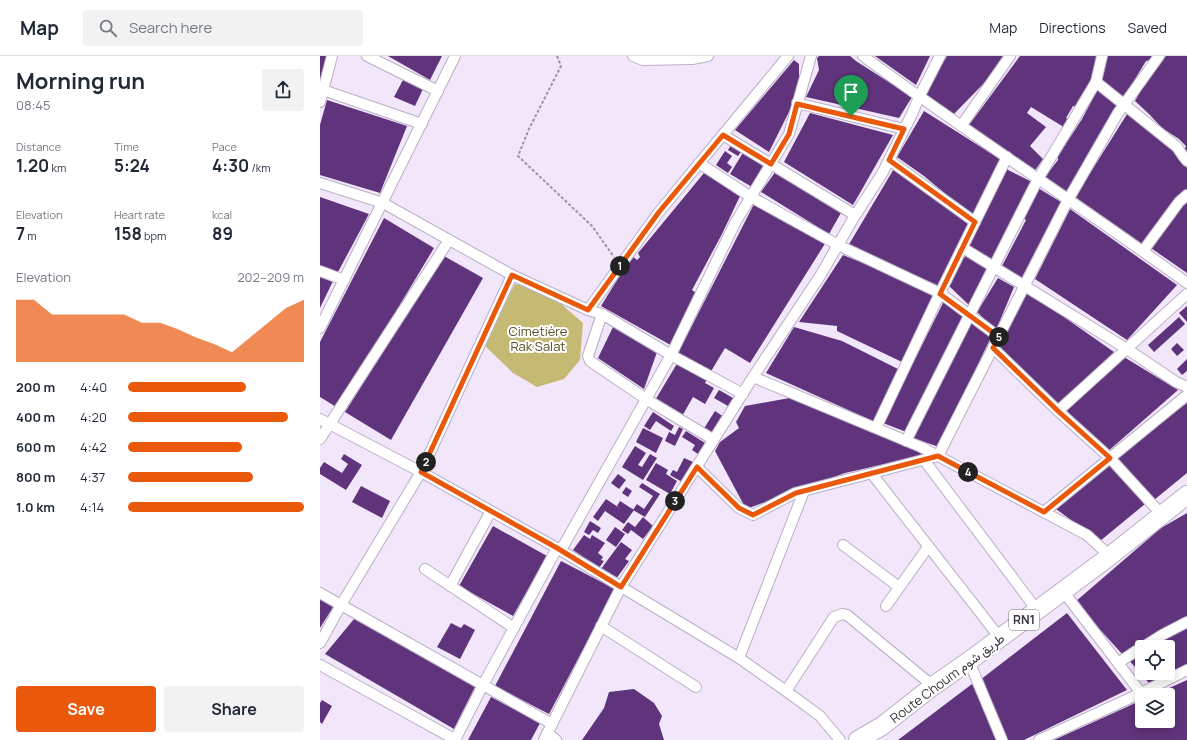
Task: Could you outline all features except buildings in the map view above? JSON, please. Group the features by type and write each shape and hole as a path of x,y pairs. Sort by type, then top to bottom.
{"highway":[{"name":"Route Choum طريق شوم","path":"858,740 882,726 933,686 1110,556 1187,495"}],"street":[{"path":"320,102 322,89 332,56"},
{"path":"367,56 438,90"},
{"path":"320,328 455,56"},
{"path":"633,56 643,60 692,59 708,56"},
{"path":"588,310 659,212 788,56"},
{"path":"320,665 455,740 514,628 671,355 735,223 789,134 811,56"},
{"path":"863,56 919,97 1143,251 1187,283"},
{"path":"556,740 545,737 621,587 742,394 807,296 855,215 883,172 940,56"},
{"path":"961,126 1010,56"},
{"path":"906,441 1038,179 1096,82 1102,56"},
{"path":"697,467 739,508 753,515 796,493 938,456 1068,200 1118,113 1159,56"},
{"path":"1096,82 1178,146 1187,161"},
{"path":"322,89 422,124"},
{"path":"797,104 904,129"},
{"path":"723,135 855,215"},
{"path":"876,428 1007,157"},
{"path":"889,160 975,222"},
{"path":"699,164 751,197 838,245 940,294 999,337"},
{"path":"320,183 383,203 512,275 588,310 602,314 671,355 742,394"},
{"path":"1143,251 1187,195"},
{"path":"320,439 449,240"},
{"path":"963,248 1127,348 1176,382 1187,387"},
{"path":"320,271 344,280"},
{"path":"320,643 341,605 421,472 512,275"},
{"path":"1058,411 1187,294"},
{"path":"602,314 588,356 590,361 646,399 714,440"},
{"path":"993,348 1058,411 1110,458 1162,515"},
{"path":"753,377 921,447 1087,535 1110,556"},
{"path":"1044,512 1187,395"},
{"path":"320,419 421,472 559,549 739,658 820,716 840,740"},
{"path":"924,460 1037,610"},
{"path":"872,474 1000,638"},
{"path":"739,658 804,491"},
{"path":"450,586 491,511"},
{"path":"843,545 899,588"},
{"path":"886,606 928,546"},
{"path":"425,569 514,628"},
{"path":"1063,591 1137,688"},
{"path":"320,592 552,724"},
{"path":"786,691 834,617 842,614 847,615 933,686"},
{"path":"1154,640 1187,622"},
{"path":"601,626 696,687"},
{"path":"1118,663 1135,652"},
{"path":"969,661 1002,740"},
{"path":"1151,688 1187,670"},
{"path":"1039,740 1135,696"}],"path":[{"path":"557,56 561,66 529,129 518,156 592,226 620,266"}],"green space":[{"name":"Cimetière Rak Salat","path":"515,284 545,290 583,323 580,360 564,379 537,387 513,373 484,345"}],"route":[{"path":"797,104 851,116 904,129 889,160 975,222 940,294 999,337 993,348 1058,411 1110,458 1044,512 938,456 796,493 753,515 739,508 697,467 621,587 557,548 421,472 512,275 588,310 659,212 723,135 771,164 789,134 797,104"}]}
